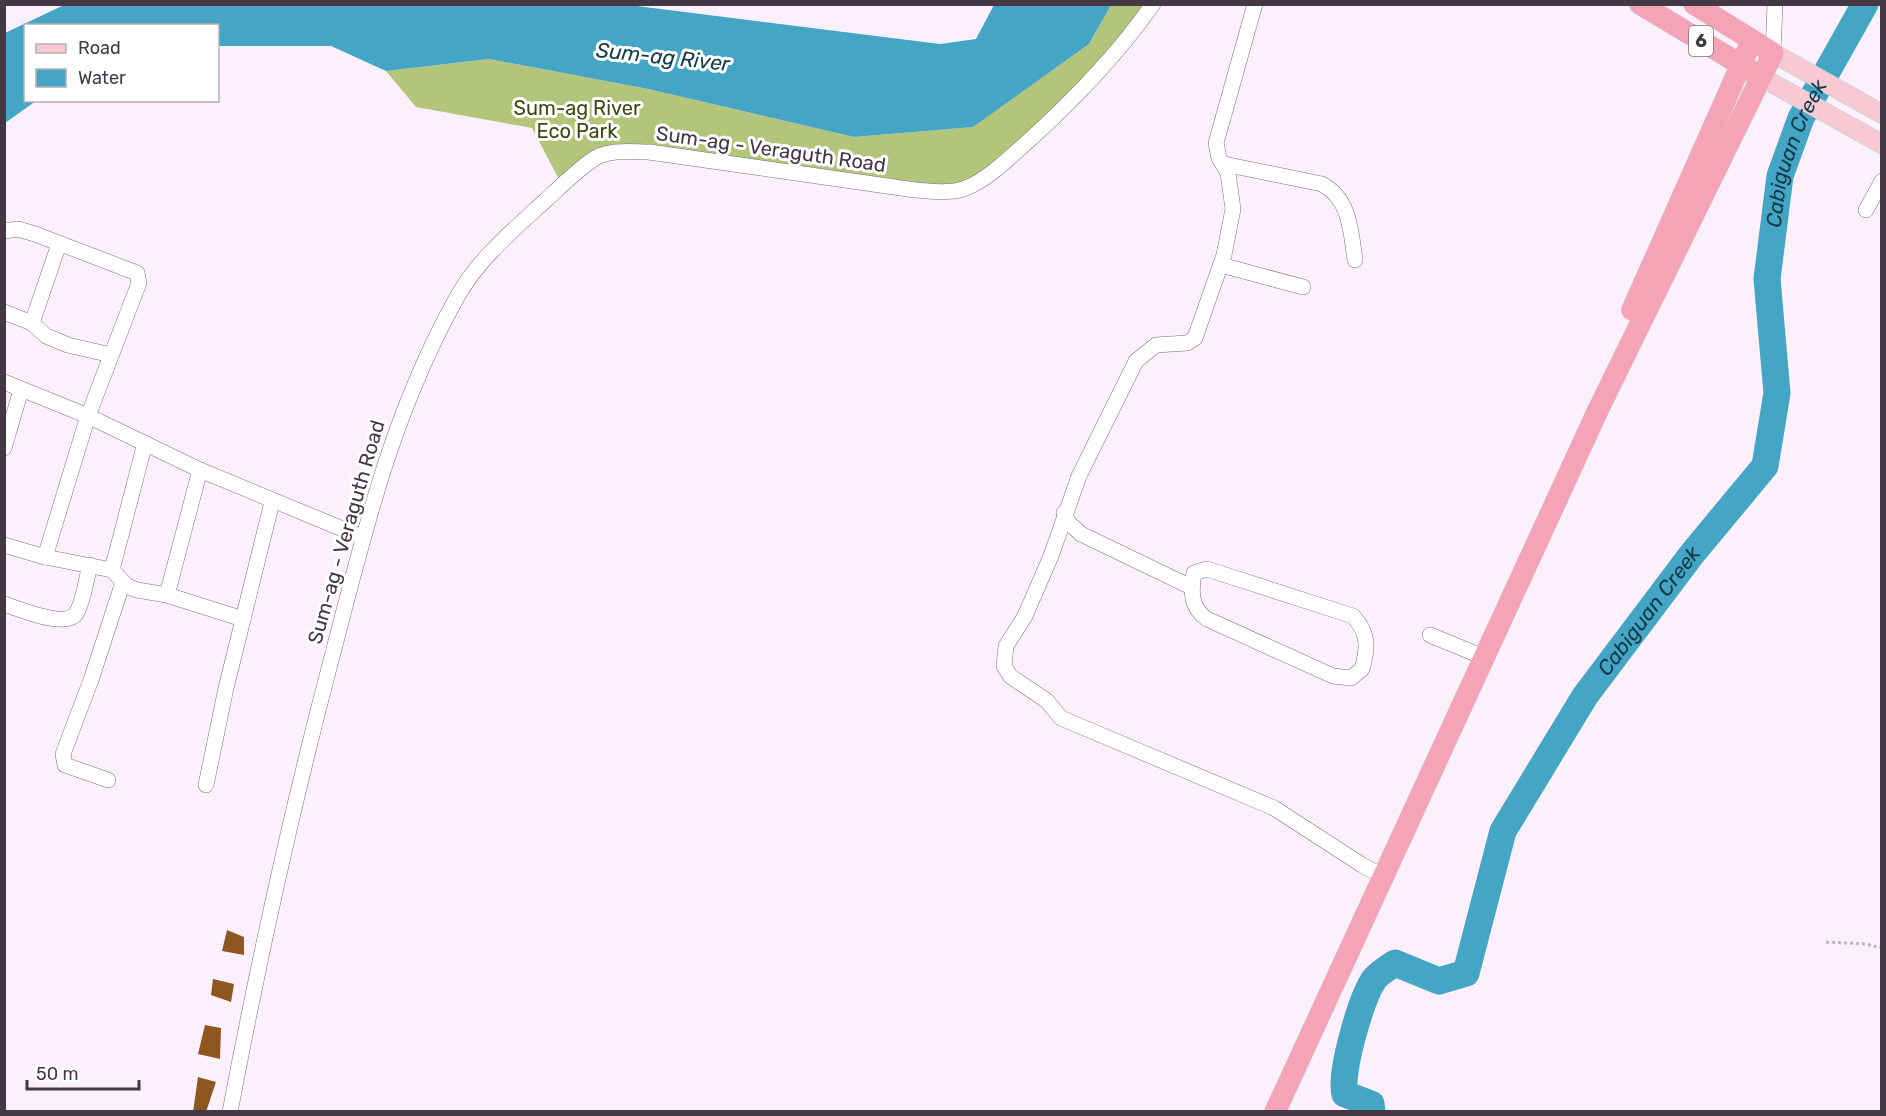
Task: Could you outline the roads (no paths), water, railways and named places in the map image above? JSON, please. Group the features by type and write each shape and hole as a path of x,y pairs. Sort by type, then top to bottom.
{"highway":[{"name":"6","path":"1640,4 1761,78"},
{"name":"6","path":"1694,4 1773,53"},
{"path":"1481,656 1752,40"},
{"path":"1275,1112 1380,875 1481,656 1598,410 1773,53"},
{"path":"1263,1112 1380,875"}],"main road":[{"name":"6","path":"1773,53 1881,114"},
{"name":"6","path":"1761,78 1881,144"}],"street":[{"name":"Sum-ag - Veraguth Road","path":"230,1112 311,736 362,537 387,452 409,396 456,297 489,253 596,158 609,153 649,152 915,190 946,192 965,188 1005,162 1086,88 1123,47 1153,4"},
{"path":"1255,4 1216,143 1217,153 1224,164 1233,209 1221,265 1195,338 1186,343 1156,345 1136,361 1079,476 1064,513 1051,556 1025,616 1006,646 1004,666 1010,676 1047,701 1061,718 1274,808 1380,875"},
{"path":"1752,40 1774,11"},
{"path":"1773,53 1774,11"},
{"path":"1224,164 1322,184 1335,191 1340,197 1347,216 1354,260"},
{"path":"1866,210 1881,182"},
{"path":"4,231 18,229 137,273 139,283 88,416 45,557"},
{"path":"32,324 59,244"},
{"path":"1221,265 1303,287"},
{"path":"4,312 32,324 46,336 68,345 111,355"},
{"path":"4,382 88,416 272,502 362,537"},
{"path":"4,448 21,390"},
{"path":"112,570 144,443"},
{"path":"167,596 200,470"},
{"path":"206,785 272,502"},
{"path":"1064,513 1069,524 1081,534 1191,587"},
{"path":"4,545 45,557 112,570 123,582 137,590 167,596 243,620"},
{"path":"4,604 57,620 70,618 78,611 90,566"},
{"path":"1207,569 1268,591 1348,613 1358,621 1365,633 1366,653 1362,669 1351,678 1333,676 1207,619 1198,613 1192,600 1191,587 1194,573 1207,569"},
{"path":"108,780 65,765 63,754 91,680 123,582"},
{"path":"1430,635 1481,656"}],"water":[{"name":"Sum-ag River","path":"621,4 940,44 976,39 994,5 1111,5 1089,44 973,127 854,137 648,89 489,59 386,71 331,46 219,46 219,24 24,24 24,102 35,102 5,123 5,33 64,5"}],"waterway":[{"name":"Cabiguan Creek","path":"1372,1112 1371,1104 1345,1094 1344,1084 1352,1037 1373,981 1395,963 1439,981 1466,973 1503,831 1585,696 1692,554 1765,466 1777,393 1767,279 1780,176 1801,118 1865,4"}],"park label":[{"name":"Sum-ag River Eco Park","path":"577,120"}]}
